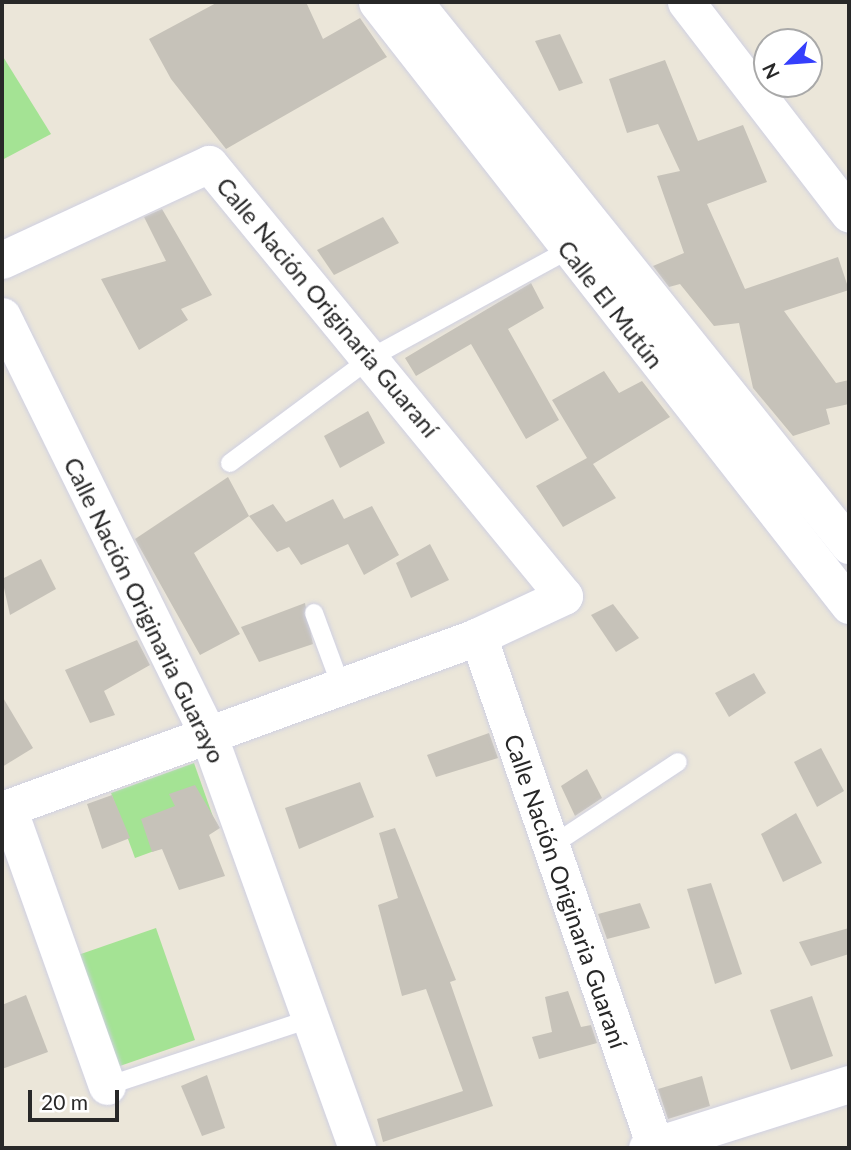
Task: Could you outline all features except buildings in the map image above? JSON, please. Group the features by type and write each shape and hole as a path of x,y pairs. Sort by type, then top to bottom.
{"street":[{"name":"Calle El Mutún","path":"377,2 568,250 849,605"},
{"name":"Calle El Mutún","path":"414,2 849,545"},
{"path":"686,2 849,214"},
{"name":"Calle Nación Originaria Guaraní","path":"2,260 209,164 372,357 564,596 478,636 651,1147"},
{"name":"Calle Nación Originaria Guarayo","path":"2,316 208,734 357,1148"},
{"path":"107,1086 5,809 478,636"},
{"path":"651,1147 849,1084"}],"lane":[{"path":"230,463 372,357 568,250"},
{"path":"314,612 341,686"},
{"path":"551,846 678,762"},
{"path":"107,1086 310,1019"}],"green space":[{"path":"2,55 51,134 2,160"},
{"path":"194,763 217,828 135,858 111,793"},
{"path":"156,928 195,1040 117,1067 78,955"}]}
